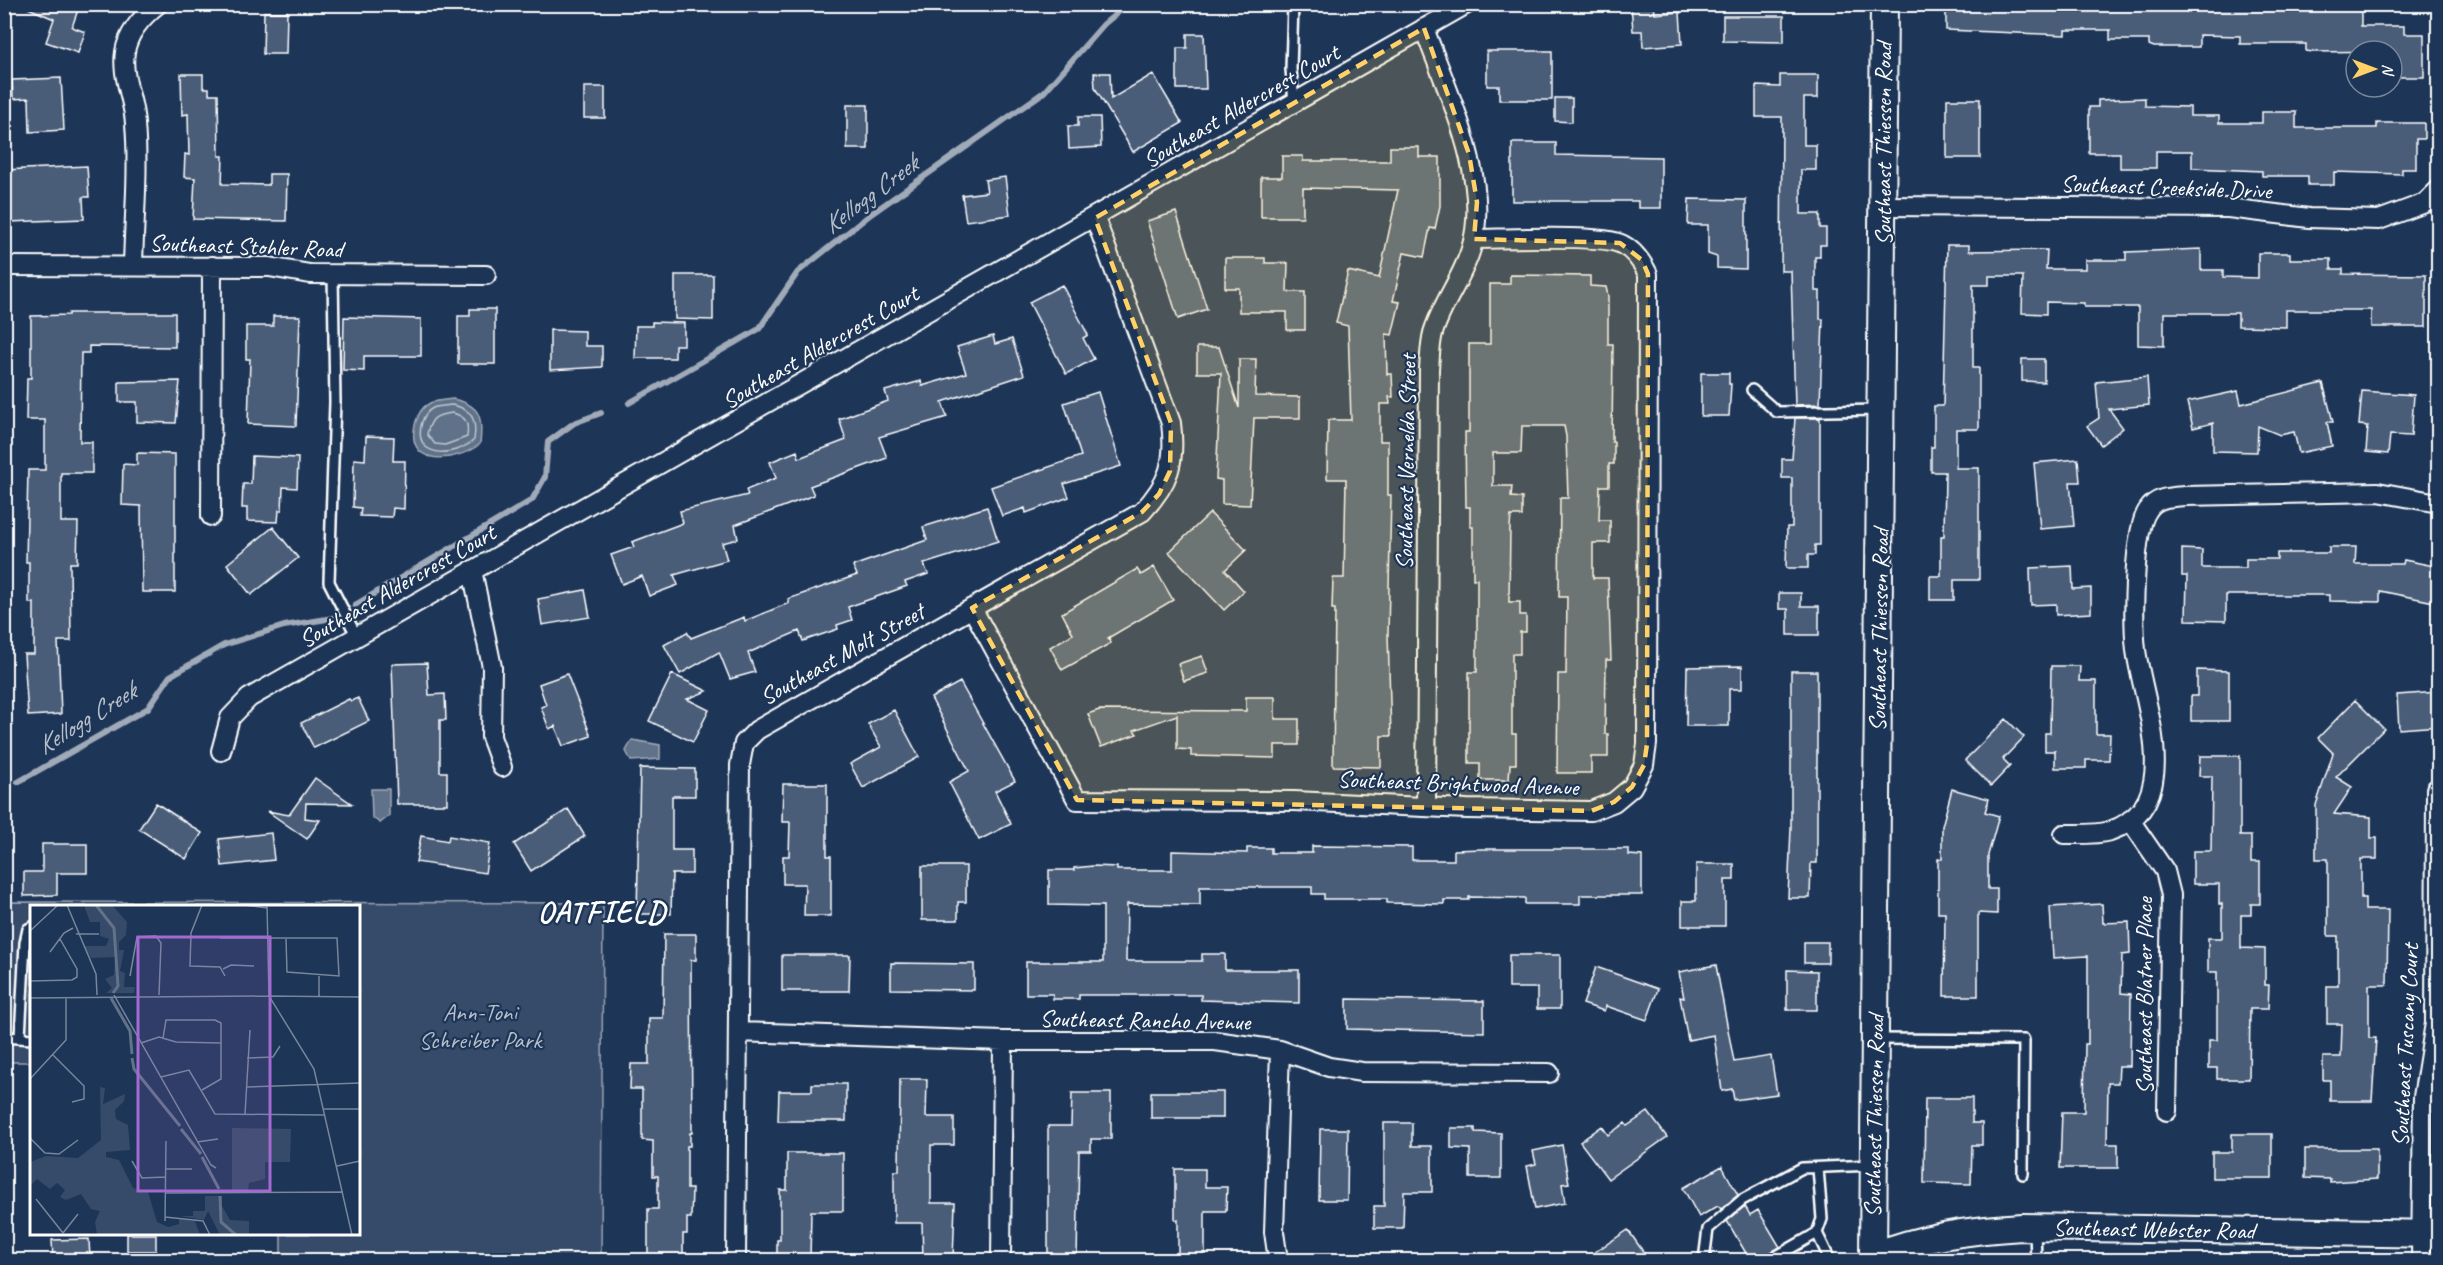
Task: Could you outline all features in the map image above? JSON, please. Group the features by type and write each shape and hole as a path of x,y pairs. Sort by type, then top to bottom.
{"main road":[{"name":"Southeast Thiessen Road","path":"1873,1256 1884,4"},
{"name":"Southeast Webster Road","path":"1873,1256 1921,1240 1992,1229 2035,1227 2430,1233"}],"street":[{"path":"133,266 135,123 125,80 125,51 130,35 141,18 158,4"},
{"name":"Southeast Aldercrest Court","path":"221,751 230,718 249,698 1467,4"},
{"name":"Southeast Vernelda Street","path":"1424,28 1475,179 1478,202 1474,239 1461,276 1433,334 1428,369 1426,807"},
{"name":"Southeast Creekside Drive","path":"1883,206 2228,208 2309,218 2379,220 2425,203 2439,190"},
{"name":"Southeast Molt Street","path":"736,1260 740,765 744,743 757,730 1142,512 1159,494 1170,471 1174,446 1171,423 1095,218"},
{"name":"Southeast Brightwood Avenue","path":"972,608 1077,800 1294,801 1426,807 1597,810 1614,802 1632,787 1644,765 1647,744 1648,274 1642,260 1620,243 1594,240 1474,239"},
{"name":"Southeast Stohler Road","path":"4,266 269,267 310,274 486,275"},
{"path":"212,516 213,267"},
{"path":"2064,834 2110,831 2130,820 2144,804 2152,786 2156,765 2154,738 2136,650 2139,529 2148,509 2163,498 2185,496 2378,492 2439,503"},
{"path":"472,570 492,667 491,737 502,766"},
{"name":"Southeast Tuscany Court","path":"2421,1260 2430,1233 2423,1097 2435,1023 2436,789"},
{"name":"Southeast Blatner Place","path":"2130,820 2165,871 2170,895 2167,1111"},
{"name":"Southeast Rancho Avenue","path":"738,1032 1003,1041 1215,1041 1280,1050 1329,1067 1362,1072 1549,1072"},
{"path":"1001,1260 1003,1041"},
{"path":"1278,1260 1274,1232 1280,1050"}],"lane":[{"path":"1293,4 1291,69 1294,103"},
{"path":"333,274 335,402 329,582 357,637"},
{"path":"1752,390 1777,412 1881,410"},
{"path":"20,1037 25,943 30,932"},
{"path":"4,1037 30,1039"},
{"path":"1874,1039 2024,1040 2023,1174"},
{"path":"1704,1260 1708,1229 1742,1200 1802,1168 1873,1165"},
{"path":"1770,1260 1817,1233 1822,1219 1818,1168"},
{"path":"2035,1227 2036,1260"},
{"path":"1817,1233 1830,1260"}],"highlighted area":[{"path":"1424,28 1469,154 1477,202 1474,239 1620,243 1642,260 1648,274 1647,744 1644,765 1632,787 1614,802 1591,811 1077,800 972,608 1142,512 1159,494 1170,471 1171,423 1095,218"}],"green space":[{"name":"Ann-Toni Schreiber Park","path":"5,902 603,903 601,1260 281,1260 281,1235 360,1235 360,905 30,905 30,1062 5,1062"}],"water":[{"path":"453,399 469,405 478,414 481,427 480,444 469,451 445,458 423,454 416,447 414,436 416,421 420,413 430,403"},
{"path":"632,740 660,745 660,759 631,761 626,751"},
{"path":"371,789 389,789 389,816 380,823 372,817"}],"building":[{"path":"19,4 80,4 72,27 85,32 78,53 46,42 54,19"},
{"path":"1631,4 1654,4 1655,14 1680,12 1682,44 1643,47 1642,31 1633,31"},
{"path":"1946,4 2361,5 2361,26 2404,26 2404,34 2424,34 2424,77 2404,77 2404,39 2344,39 2344,52 2313,52 2306,51 2306,44 2240,44 2240,36 2199,35 2199,47 2154,47 2149,45 2149,40 2110,40 2110,30 2065,30 2065,35 1946,30"},
{"path":"264,12 287,12 286,54 263,54"},
{"path":"1723,16 1784,16 1784,42 1723,41"},
{"path":"1187,34 1204,34 1206,89 1177,89 1177,48 1187,48"},
{"path":"1487,51 1552,51 1552,100 1499,100 1499,86 1487,86"},
{"path":"1094,73 1110,73 1111,99 1153,74 1182,123 1133,152 1095,88"},
{"path":"181,74 203,74 203,88 209,88 209,94 218,94 219,156 223,156 222,184 269,185 269,174 287,174 286,221 193,219 195,178 184,177 185,154 189,155 188,114 182,115"},
{"path":"1780,75 1818,75 1818,98 1804,98 1804,145 1816,145 1816,170 1801,170 1801,214 1820,214 1820,228 1826,228 1826,245 1820,245 1820,257 1815,257 1815,291 1820,291 1820,319 1823,319 1820,404 1795,405 1791,271 1781,271 1782,117 1756,117 1756,86 1780,87"},
{"path":"61,78 64,130 30,132 29,98 13,99 12,80"},
{"path":"584,87 605,87 605,118 584,118"},
{"path":"1555,98 1572,98 1572,122 1555,121"},
{"path":"2145,98 2145,106 2190,107 2190,116 2219,116 2219,123 2262,123 2262,112 2296,112 2296,128 2377,128 2377,123 2424,123 2424,139 2416,139 2416,169 2402,169 2402,174 2334,172 2334,185 2308,185 2308,176 2262,176 2262,171 2192,168 2192,151 2156,151 2156,168 2120,168 2120,153 2089,153 2089,107 2098,107 2098,100"},
{"path":"1947,99 1980,99 1980,158 1947,158"},
{"path":"847,105 868,105 868,149 847,149"},
{"path":"1078,117 1100,117 1101,147 1069,149 1068,126 1078,126"},
{"path":"1512,143 1556,143 1556,155 1661,157 1661,208 1638,208 1638,201 1512,201"},
{"path":"1390,147 1419,147 1419,157 1440,157 1440,206 1435,229 1430,228 1424,257 1404,253 1393,301 1400,302 1392,335 1386,334 1387,374 1392,374 1393,397 1389,397 1390,404 1380,404 1380,441 1388,441 1388,495 1391,495 1388,634 1391,736 1381,736 1381,767 1333,766 1335,609 1332,609 1333,578 1344,578 1346,479 1327,479 1328,420 1351,420 1348,326 1336,323 1348,271 1379,278 1398,190 1303,188 1303,217 1261,217 1261,177 1282,177 1282,156 1303,156 1303,161 1390,161"},
{"path":"87,166 89,197 83,197 84,219 9,222 8,198 4,198 4,170"},
{"path":"1005,177 1010,215 966,221 962,195 987,192 985,180"},
{"path":"1689,199 1746,200 1746,269 1717,268 1717,257 1708,254 1708,225 1688,225"},
{"path":"1176,212 1207,309 1178,319 1147,221"},
{"path":"1947,245 1969,245 1969,251 2047,250 2046,269 2085,269 2085,260 2126,260 2126,252 2201,249 2201,270 2223,270 2223,277 2258,278 2258,253 2290,253 2290,259 2331,259 2331,269 2343,269 2343,274 2426,275 2426,327 2371,327 2371,310 2286,310 2286,327 2238,326 2238,313 2164,313 2164,346 2138,345 2138,307 2084,307 2084,303 2046,302 2046,314 2022,313 2023,276 1989,276 1989,285 1973,285 1973,368 1979,368 1979,429 1956,429 1956,468 1979,468 1979,580 1954,580 1954,600 1930,600 1930,576 1941,576 1941,536 1944,536 1945,472 1931,472 1931,447 1934,447 1934,406 1943,406"},
{"path":"1225,258 1265,258 1265,263 1288,263 1287,292 1305,292 1305,330 1287,330 1287,312 1239,312 1239,288 1225,288"},
{"path":"675,275 713,275 713,320 675,319"},
{"path":"1510,275 1590,276 1590,286 1606,287 1608,296 1608,344 1613,344 1612,442 1614,442 1614,464 1609,464 1609,486 1600,486 1599,520 1610,520 1610,543 1593,543 1593,578 1608,578 1611,660 1606,660 1605,734 1608,734 1608,757 1591,757 1591,773 1557,773 1558,674 1566,674 1567,597 1559,597 1560,498 1568,498 1566,436 1564,426 1522,426 1521,453 1493,453 1493,486 1512,486 1511,497 1522,498 1522,516 1511,516 1510,527 1509,602 1520,602 1520,615 1526,615 1526,632 1520,632 1520,654 1512,654 1512,734 1516,734 1516,764 1510,764 1509,780 1480,780 1480,763 1469,763 1469,672 1477,672 1477,579 1473,579 1473,527 1470,527 1470,507 1466,507 1465,432 1469,432 1469,344 1490,344 1490,284 1510,284"},
{"path":"1062,285 1088,335 1083,338 1094,359 1066,374 1029,302"},
{"path":"470,309 495,309 495,364 458,364 458,316 470,316"},
{"path":"69,313 175,313 175,347 89,346 89,353 81,353 80,442 92,442 92,473 61,473 61,522 78,522 77,563 70,563 71,641 58,641 61,714 28,716 24,654 34,654 34,603 29,603 29,562 26,562 28,470 45,470 45,420 26,420 27,378 31,378 31,316 69,315"},
{"path":"273,316 300,316 296,426 248,424 250,359 246,359 246,326 273,326"},
{"path":"344,317 421,319 421,356 364,356 364,371 343,370"},
{"path":"652,322 684,323 684,345 675,345 675,358 635,358 636,326 652,326"},
{"path":"550,330 585,331 585,346 602,346 602,367 550,370"},
{"path":"993,336 995,344 1012,339 1024,375 942,402 947,417 879,437 887,458 810,486 814,495 735,525 738,539 722,543 727,560 674,575 678,585 649,596 642,576 622,584 611,555 634,547 632,542 683,523 680,511 748,495 746,490 776,478 770,462 797,451 799,458 846,440 839,419 888,401 885,391 921,381 922,386 966,373 957,347"},
{"path":"1197,347 1219,347 1239,408 1239,359 1256,359 1255,396 1300,397 1300,418 1254,418 1250,505 1222,504 1222,480 1216,479 1221,373 1197,373"},
{"path":"2022,359 2044,359 2044,382 2022,381"},
{"path":"1701,373 1729,373 1729,384 1731,384 1729,416 1701,416"},
{"path":"2147,377 2149,405 2109,409 2123,428 2101,445 2087,426 2099,418 2096,382"},
{"path":"180,381 176,423 137,422 137,402 119,402 119,382"},
{"path":"2323,383 2333,422 2327,422 2332,446 2299,453 2294,432 2280,435 2258,426 2257,452 2213,451 2213,423 2193,428 2187,402 2238,391 2241,404"},
{"path":"2362,391 2414,395 2411,436 2390,435 2388,454 2366,452 2368,426 2359,425"},
{"path":"1098,392 1121,466 1064,484 1069,497 1026,513 1025,508 1002,516 991,487 1081,456 1064,403"},
{"path":"1795,418 1820,418 1820,545 1815,545 1815,555 1808,555 1808,568 1786,568 1787,527 1792,527 1792,478 1782,478 1782,459 1792,459"},
{"path":"366,436 394,437 393,461 405,461 404,509 393,508 392,517 360,516 361,508 353,507 354,459 365,460"},
{"path":"137,453 175,454 175,592 142,592 141,506 122,505 123,464 137,465"},
{"path":"252,456 298,458 297,488 283,487 282,510 279,510 278,522 247,521 247,508 242,508 243,484 251,484"},
{"path":"2078,459 2080,482 2070,482 2074,526 2040,529 2034,463"},
{"path":"987,507 998,541 924,564 928,574 905,582 907,586 848,607 852,620 837,625 838,629 803,641 799,631 748,653 755,672 730,679 719,652 680,674 664,645 687,632 691,638 744,617 745,621 789,603 788,599 857,575 853,566 927,540 923,527"},
{"path":"1210,513 1246,550 1225,570 1244,591 1224,610 1169,552"},
{"path":"273,527 298,558 251,595 227,564"},
{"path":"2329,547 2356,547 2355,564 2403,564 2404,560 2439,567 2439,603 2380,591 2380,602 2329,601 2329,595 2226,595 2226,621 2186,620 2187,576 2182,576 2182,549 2202,550 2202,568 2246,568 2246,559 2277,559 2277,553 2329,553"},
{"path":"2072,566 2073,589 2091,588 2091,613 2056,615 2056,604 2031,605 2030,568"},
{"path":"1154,567 1173,600 1108,638 1111,643 1062,670 1050,647 1073,634 1062,613 1137,569 1141,575"},
{"path":"585,590 590,617 542,625 538,599"},
{"path":"1779,593 1801,593 1801,606 1819,606 1819,635 1788,635 1788,609 1779,609"},
{"path":"1202,656 1208,673 1184,681 1178,664"},
{"path":"427,663 429,695 445,694 446,720 440,720 440,772 447,772 447,804 397,804 392,664"},
{"path":"1742,666 1742,689 1729,689 1729,726 1686,726 1687,667"},
{"path":"2051,666 2080,666 2079,681 2096,681 2096,734 2110,734 2109,760 2086,760 2086,768 2055,768 2055,751 2045,751 2045,733 2050,733"},
{"path":"2197,670 2229,671 2229,721 2191,721 2191,696 2197,696"},
{"path":"1791,671 1817,671 1817,863 1811,863 1810,898 1788,898 1791,828"},
{"path":"567,674 591,736 563,746 555,726 549,729 541,707 546,705 539,684"},
{"path":"672,674 707,691 687,699 709,710 693,742 649,721"},
{"path":"960,682 1015,781 995,791 1011,824 979,840 949,782 969,771 931,698"},
{"path":"2439,692 2439,726 2399,729 2397,695"},
{"path":"1246,697 1275,697 1275,719 1299,719 1299,745 1275,745 1275,758 1191,756 1191,750 1177,749 1177,715 1134,730 1137,734 1101,747 1088,714 1099,710 1246,711"},
{"path":"358,698 369,721 314,748 301,723 349,699 351,701"},
{"path":"2355,700 2384,729 2336,777 2352,787 2334,814 2371,817 2371,838 2377,838 2377,859 2361,859 2361,898 2365,898 2365,910 2388,910 2387,985 2369,985 2369,1038 2376,1038 2372,1101 2330,1101 2330,1080 2323,1080 2323,1057 2341,1057 2342,1024 2327,1024 2327,986 2338,986 2338,936 2328,936 2328,859 2316,859 2316,805 2333,753 2318,738"},
{"path":"894,710 919,757 863,788 850,764 881,747 868,724"},
{"path":"2006,719 2024,737 2003,759 2010,766 1991,786 1965,760"},
{"path":"2200,756 2240,756 2240,836 2251,836 2251,862 2260,862 2260,904 2251,904 2251,915 2241,915 2241,948 2265,949 2265,985 2269,985 2268,1009 2250,1009 2249,1079 2217,1079 2217,1068 2209,1068 2209,1040 2217,1040 2217,972 2208,972 2208,938 2222,938 2222,904 2219,904 2219,884 2193,884 2193,851 2211,851 2212,776 2199,776"},
{"path":"640,768 695,769 695,796 672,796 672,850 692,850 692,874 672,874 671,914 637,914"},
{"path":"315,778 352,804 306,803 305,818 320,820 307,839 267,811 289,815"},
{"path":"783,784 827,784 827,856 831,856 831,916 804,916 805,884 783,884 783,856 789,856 790,822 782,822"},
{"path":"1952,789 1989,799 1985,812 1999,816 1988,855 1988,889 1997,889 1997,914 1978,913 1978,996 1944,996 1945,913 1938,913 1938,859 1942,859 1942,826"},
{"path":"156,803 202,833 186,859 139,829"},
{"path":"568,809 585,836 531,871 514,844"},
{"path":"271,833 274,860 222,866 219,839"},
{"path":"421,836 448,841 449,836 490,843 485,873 416,862"},
{"path":"42,844 87,844 87,873 57,873 57,895 24,896 24,872 42,872"},
{"path":"1312,846 1412,847 1412,860 1454,860 1454,850 1629,849 1629,855 1642,856 1642,895 1580,895 1580,904 1525,904 1525,898 1469,897 1469,900 1444,900 1444,904 1387,903 1387,899 1324,899 1324,894 1312,894 1312,887 1200,887 1200,905 1127,904 1126,961 1202,961 1202,954 1225,954 1225,970 1299,970 1299,1003 1201,1000 1201,995 1079,995 1079,999 1053,999 1053,994 1026,994 1026,962 1103,962 1103,906 1049,905 1049,870 1074,870 1074,868 1093,866 1117,867 1117,870 1172,870 1172,851 1247,853 1247,848 1271,848 1271,853 1312,853"},
{"path":"1696,864 1734,864 1734,880 1725,880 1725,926 1682,926 1682,901 1696,901"},
{"path":"922,866 966,866 966,902 958,902 958,920 922,920"},
{"path":"2102,904 2103,923 2129,922 2130,954 2122,955 2121,993 2131,994 2130,1066 2119,1066 2118,1083 2108,1083 2107,1144 2118,1144 2118,1168 2060,1168 2062,1112 2084,1112 2085,1044 2088,1044 2088,956 2053,958 2050,907"},
{"path":"664,934 696,934 696,960 691,960 692,1133 690,1133 690,1146 687,1146 687,1189 692,1189 691,1218 687,1218 687,1234 683,1234 683,1260 648,1260 648,1209 658,1209 658,1176 653,1176 653,1141 642,1140 642,1089 630,1089 631,1064 649,1064 649,1018 663,1018"},
{"path":"1804,942 1828,942 1828,963 1804,963"},
{"path":"782,955 850,955 849,991 782,991"},
{"path":"1509,955 1560,955 1560,1009 1537,1009 1537,988 1509,988"},
{"path":"891,963 974,964 974,990 891,989"},
{"path":"1716,965 1734,1062 1771,1056 1777,1094 1734,1100 1732,1089 1722,1091 1714,1035 1688,1040 1680,997 1684,998 1679,972"},
{"path":"1596,967 1658,989 1647,1020 1606,1006 1604,1011 1583,1004"},
{"path":"1787,970 1817,971 1817,1010 1787,1010"},
{"path":"1347,999 1484,1001 1484,1032 1347,1029"},
{"path":"900,1079 927,1079 926,1117 954,1117 954,1145 931,1145 931,1203 955,1203 953,1260 923,1260 922,1223 894,1223 894,1171 899,1171"},
{"path":"812,1084 846,1084 846,1121 778,1121 779,1091 812,1091"},
{"path":"1151,1092 1223,1092 1223,1118 1151,1118"},
{"path":"1072,1093 1111,1093 1111,1139 1091,1139 1091,1151 1079,1151 1077,1260 1048,1260 1048,1126 1071,1126"},
{"path":"1925,1098 1972,1098 1972,1123 1982,1123 1982,1145 1972,1145 1971,1184 1924,1183"},
{"path":"1648,1112 1667,1137 1608,1179 1580,1142 1602,1126 1608,1135 1625,1123 1627,1126"},
{"path":"1384,1123 1412,1123 1412,1146 1432,1146 1432,1192 1404,1192 1403,1228 1374,1228 1374,1206 1384,1206"},
{"path":"1451,1128 1475,1128 1475,1132 1501,1133 1501,1178 1470,1178 1470,1149 1451,1148"},
{"path":"1320,1129 1348,1129 1347,1200 1319,1200"},
{"path":"2232,1134 2272,1134 2272,1178 2212,1178 2212,1152 2232,1152"},
{"path":"1562,1145 1569,1183 1562,1184 1565,1203 1535,1209 1527,1166 1536,1164 1533,1151"},
{"path":"2305,1149 2377,1149 2377,1179 2330,1182 2330,1179 2305,1178"},
{"path":"787,1153 843,1153 843,1211 811,1211 810,1260 777,1260 777,1240 780,1240 780,1190 787,1190"},
{"path":"1722,1166 1738,1195 1721,1209 1718,1206 1699,1217 1683,1188"},
{"path":"1175,1169 1205,1169 1205,1187 1227,1187 1226,1211 1205,1211 1205,1260 1178,1260"},
{"path":"1745,1206 1750,1215 1758,1210 1780,1247 1766,1255 1763,1260 1750,1260 1727,1221"},
{"path":"1628,1230 1649,1260 1583,1260"},
{"path":"127,1235 156,1235 156,1251 127,1251"},
{"path":"89,1239 90,1260 53,1260 52,1240"}],"waterway":[{"name":"Kellogg Creek","path":"629,403 759,329 798,272 871,214 1044,92 1104,24 1128,4"},
{"name":"Kellogg Creek","path":"355,605 532,500 545,477 548,442 574,423 601,413"},
{"name":"Kellogg Creek","path":"18,782 148,708 170,676 224,645 284,626 333,618"}],"district":[{"name":"OATFIELD","path":"602,912"}]}
